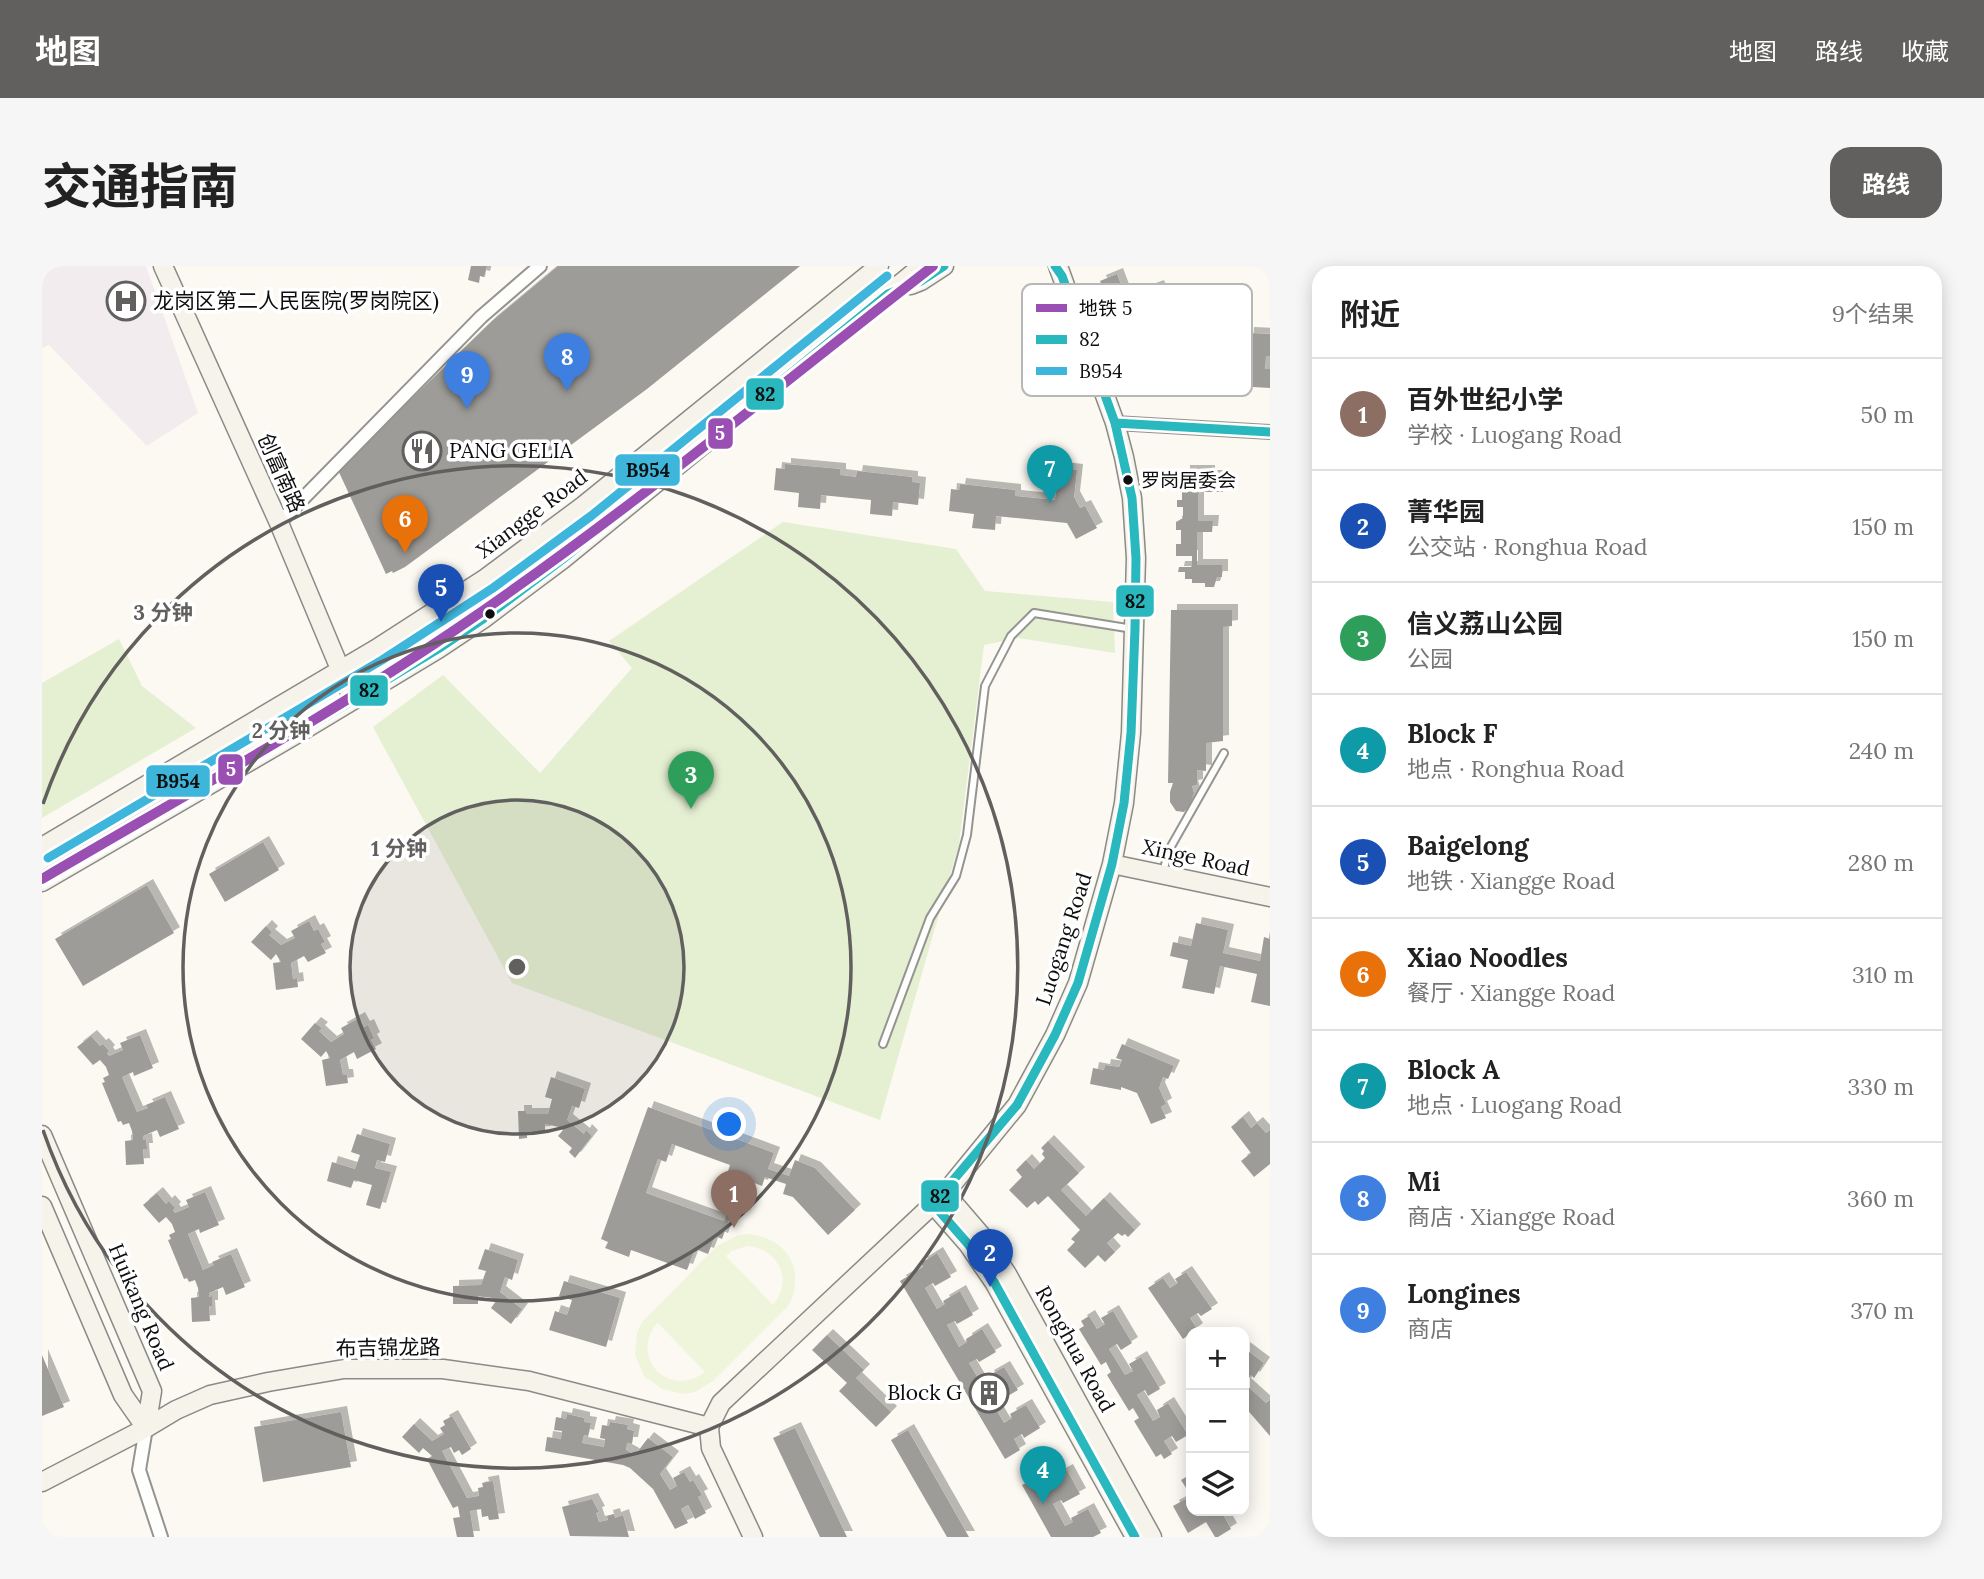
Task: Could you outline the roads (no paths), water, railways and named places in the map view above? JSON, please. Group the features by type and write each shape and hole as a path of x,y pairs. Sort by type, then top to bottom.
{"street":[{"name":"创富南路","path":"163,266 279,523 353,700"},
{"path":"279,523 481,317 540,266"},
{"name":"Xiangge Road","path":"42,847 439,609 532,545 879,266"},
{"path":"42,882 438,649 554,566 922,266"},
{"path":"888,294 921,281 944,266"},
{"name":"Luogang Road","path":"709,1427 721,1403 939,1198 1017,1105 1055,1035 1078,982 1112,864 1124,803 1131,733 1136,558 1132,498 1115,423 1105,396"},
{"path":"1115,423 1270,432"},
{"name":"Xinge Road","path":"1112,864 1270,897"},
{"name":"Huikang Road","path":"42,1135 152,1391 146,1428"},
{"name":"Ronghua Road","path":"939,1198 994,1282 1135,1537"},
{"name":"Ronghua Road","path":"939,1198 981,1235 1007,1274 1152,1537"},
{"path":"42,1206 123,1395 146,1428 139,1470 161,1537"},
{"name":"布吉锦龙路","path":"42,1482 176,1410 210,1395 344,1369 443,1370 529,1381 709,1427"},
{"path":"709,1427 711,1448 753,1537"}],"lane":[{"path":"883,1044 930,918 956,876 967,835 985,686 1011,636 1034,613 1135,629"},
{"path":"1162,874 1169,850 1224,753"}],"metro line":[{"name":"5","path":"42,879 301,728 452,632 636,499 933,266"}],"place":[{"name":"龙岗区第二人民医院(罗岗院区)","path":"126,301"},
{"name":"Mi","path":"567,391"},
{"name":"Longines","path":"467,409"},
{"name":"PANG GELIA","path":"422,451"},
{"name":"罗岗居委会","path":"1128,480"},
{"name":"Block A","path":"1050,503"},
{"name":"Xiao Noodles","path":"405,553"},
{"name":"Baigelong","path":"441,622"},
{"name":"信义荔山公园","path":"691,809"},
{"name":"百外世纪小学","path":"734,1228"},
{"name":"菁华园","path":"990,1287"},
{"name":"Block G","path":"989,1393"},
{"name":"Block F","path":"1043,1504"}]}
